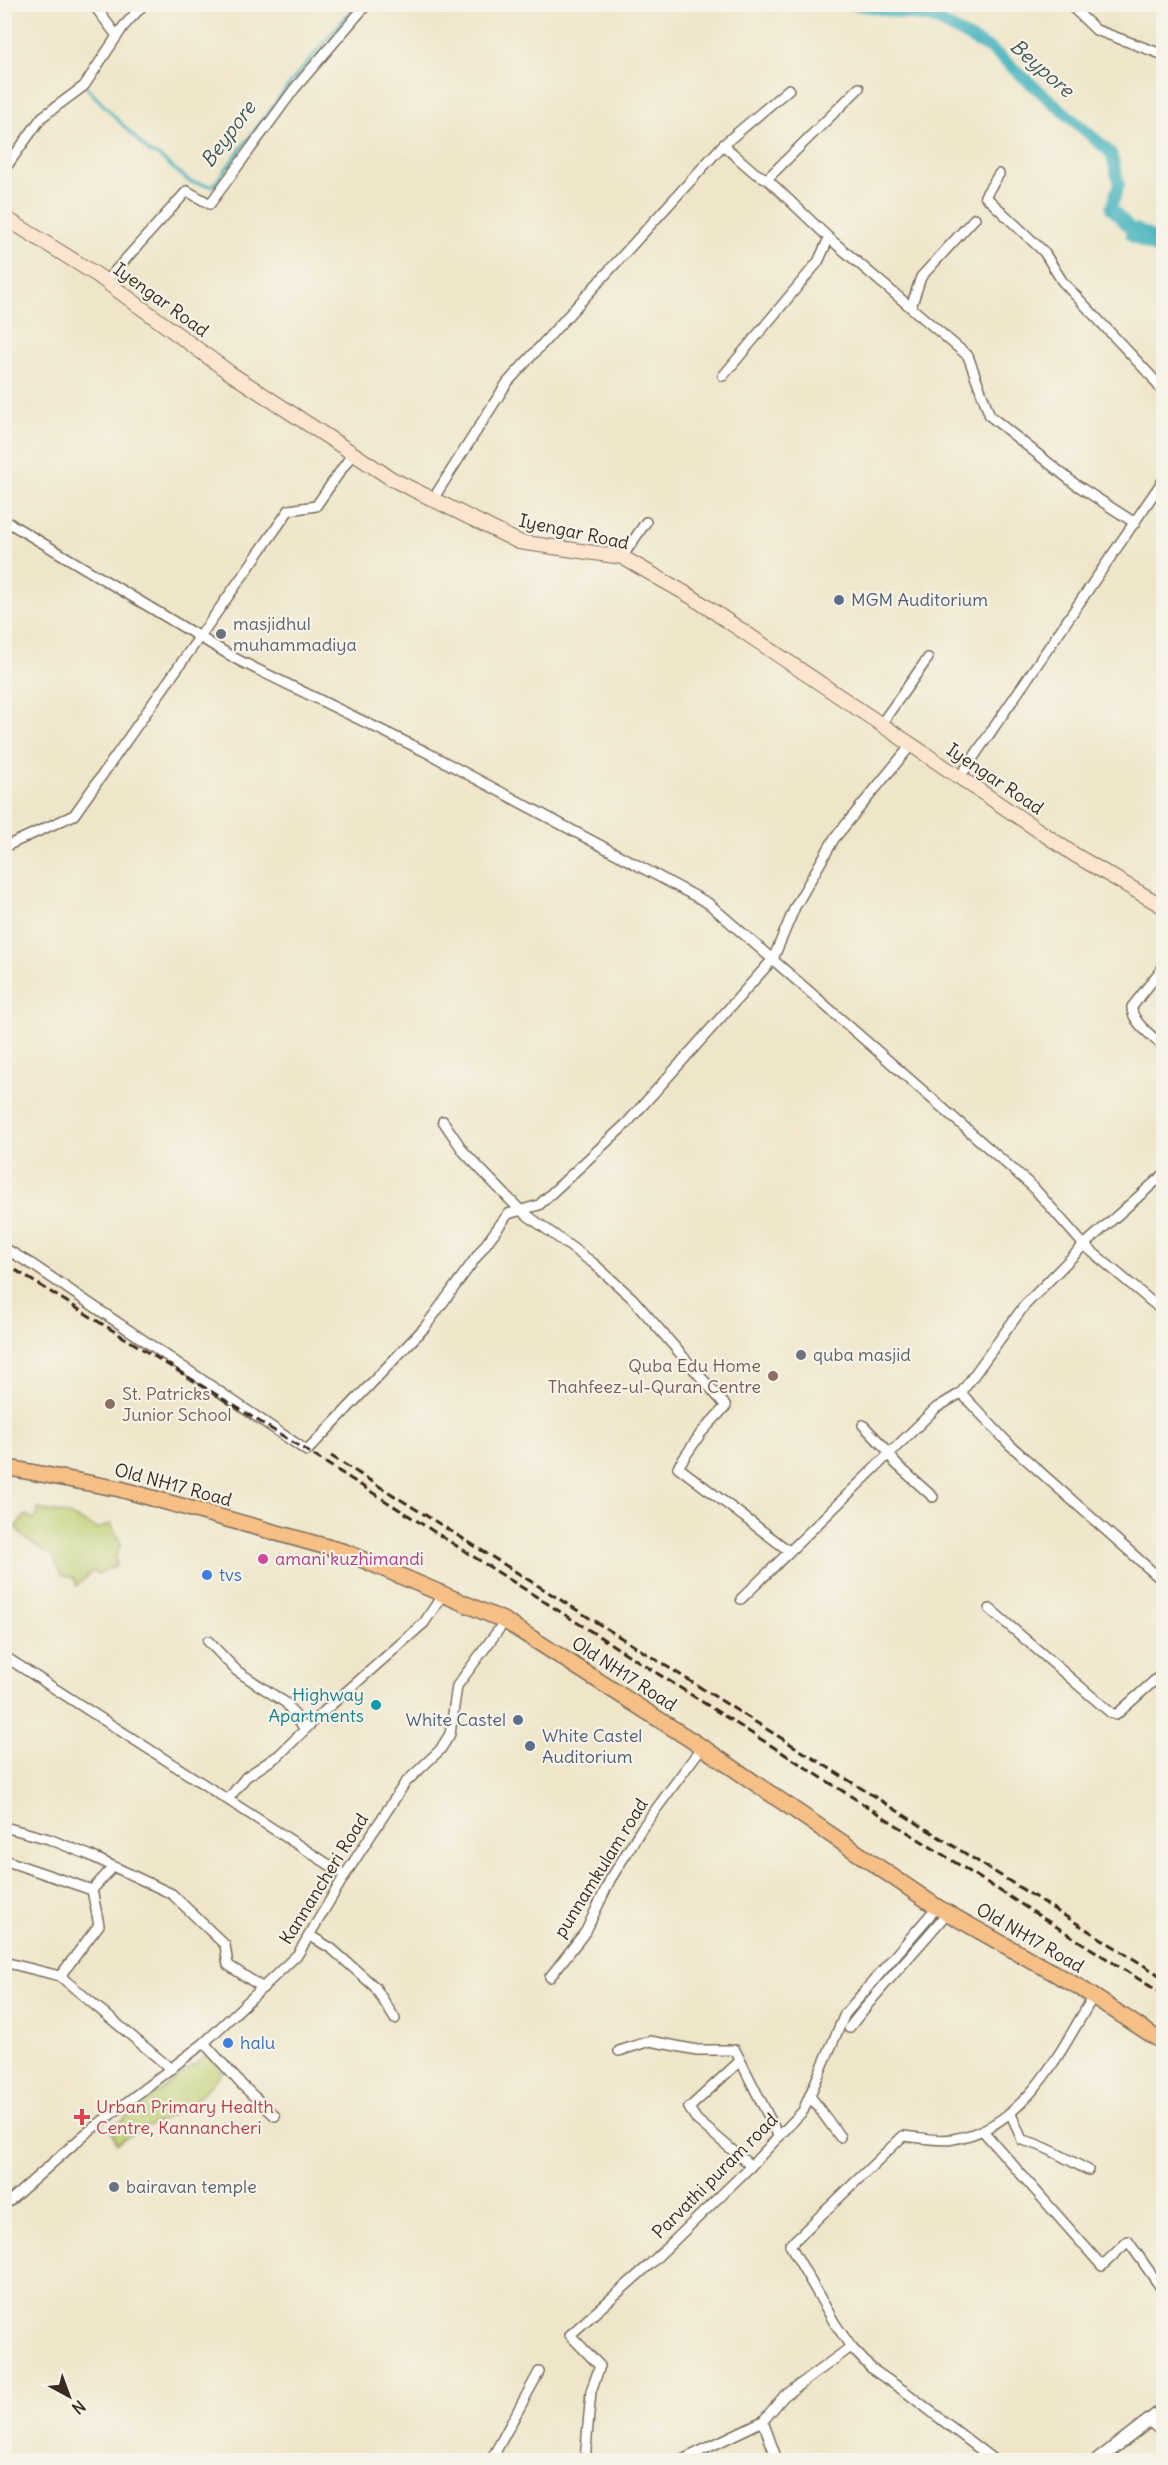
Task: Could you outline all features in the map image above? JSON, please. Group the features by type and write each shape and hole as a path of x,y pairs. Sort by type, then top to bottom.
{"main road":[{"name":"Iyengar Road","path":"6,221 105,282 230,373 392,479 519,542 622,557 692,597 1075,855 1164,907"},
{"name":"Old NH17 Road","path":"4,1467 120,1489 345,1552 505,1621 702,1747 942,1910 1094,1997 1164,2043"}],"street":[{"path":"93,4 117,36"},
{"path":"4,170 42,117 84,86 117,36 144,4"},
{"path":"105,282 187,190 210,204 294,88 367,4"},
{"path":"1068,4 1096,30 1164,55"},
{"path":"767,179 859,88"},
{"path":"433,499 507,383 723,145 789,89"},
{"path":"723,145 755,173 767,179 829,238 968,356 990,416 1075,484 1135,523"},
{"path":"999,174 985,196 1044,252 1062,281 1152,377 1164,394"},
{"path":"911,308 921,278 975,218"},
{"path":"723,376 818,262 829,238"},
{"path":"4,847 74,814 289,510 316,506 353,453"},
{"path":"960,777 1164,479"},
{"path":"4,520 238,660 426,752 708,903 1033,1187 1084,1245 1164,1312"},
{"path":"622,557 646,522"},
{"path":"881,724 928,658"},
{"path":"4,1248 33,1265 308,1452 425,1327 508,1214 539,1205 627,1123 773,959 795,907 834,839 912,744"},
{"path":"1164,966 1132,1007 1135,1019 1164,1047"},
{"path":"443,1121 464,1152 520,1210 593,1263 632,1298 726,1406 701,1433 678,1467 789,1551"},
{"path":"741,1599 889,1452 936,1408 961,1393 1024,1306 1084,1245 1164,1174"},
{"path":"961,1393 1010,1445 1164,1582"},
{"path":"863,1425 889,1452 895,1463 933,1497"},
{"path":"229,1798 246,1777 279,1755 424,1623 443,1594"},
{"path":"990,1609 1116,1715 1164,1672"},
{"name":"Kannancheri Road","path":"4,2206 84,2135 204,2043 298,1954 345,1875 405,1783 440,1750 450,1734 457,1686 505,1621"},
{"path":"208,1641 237,1671 286,1703 305,1729"},
{"path":"4,1656 229,1798 345,1875"},
{"name":"punnamkulam road","path":"550,1977 586,1931 610,1880 642,1828 702,1747"},
{"path":"8,1828 49,1839 172,1894 225,1945 228,1965 262,1988"},
{"path":"4,1860 92,1890"},
{"path":"92,1890 112,1867"},
{"path":"60,1976 99,1925 92,1890"},
{"path":"849,2028 888,1978 914,1953 942,1910"},
{"name":"Parvathi puram road","path":"585,2460 591,2391 600,2366 570,2335 649,2265 751,2166 803,2111 845,2014 942,1910"},
{"path":"309,1935 332,1949 375,1987 395,2019"},
{"path":"4,1962 60,1976 171,2069"},
{"path":"994,2460 872,2369 851,2347 790,2245 903,2136 951,2140 982,2131 1011,2114 1045,2076 1094,1997"},
{"path":"619,2050 650,2041 697,2050 735,2050 779,2137"},
{"path":"204,2043 242,2085 275,2116"},
{"path":"740,2061 689,2109 697,2120 751,2166"},
{"path":"810,2096 840,2138"},
{"path":"1011,2114 1022,2140 1040,2144 1088,2170"},
{"path":"982,2131 1102,2266 1128,2241 1164,2292"},
{"path":"682,2460 763,2421 784,2396 851,2347"},
{"path":"491,2460 539,2372"},
{"path":"1098,2460 1164,2409"},
{"path":"763,2421 777,2460"},
{"path":"1149,2421 1164,2434"}],"green space":[{"path":"38,1509 66,1514 98,1529 111,1524 121,1544 115,1558 117,1565 98,1574 92,1571 77,1586 74,1578 62,1575 53,1557 25,1538 15,1527 26,1515 33,1519 37,1516"},
{"path":"208,2054 222,2073 201,2095 179,2112 133,2133 117,2144 111,2129"}],"waterway":[{"name":"Beypore","path":"86,87 149,152 160,157 190,182 213,186 292,81 357,4"},
{"name":"Beypore","path":"852,4 933,18 992,50 1111,153 1119,184 1111,208 1135,233"},
{"path":"1135,233 1164,248"}],"railway":[{"path":"4,1263 307,1451 1164,1995"},
{"path":"331,1456 1164,1978"}],"place":[{"name":"MGM Auditorium","path":"839,600"},
{"name":"masjidhul muhammadiya","path":"221,634"},
{"name":"quba masjid","path":"801,1355"},
{"name":"Quba Edu Home Thahfeez-ul-Quran Centre","path":"773,1376"},
{"name":"St. Patricks Junior School","path":"110,1404"},
{"name":"amani kuzhimandi","path":"263,1559"},
{"name":"tvs","path":"207,1575"},
{"name":"Highway Apartments","path":"376,1705"},
{"name":"White Castel","path":"518,1720"},
{"name":"White Castel Auditorium","path":"530,1746"},
{"name":"halu","path":"228,2043"},
{"name":"Urban Primary Health Centre, Kannancheri","path":"82,2117"},
{"name":"bairavan temple","path":"114,2187"}]}
